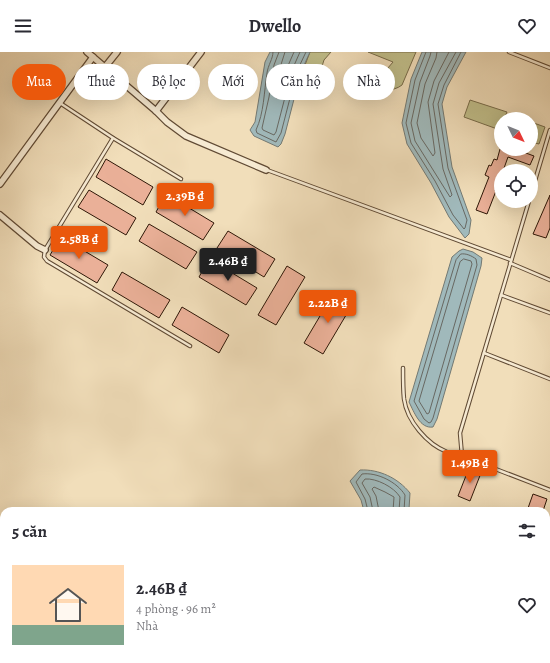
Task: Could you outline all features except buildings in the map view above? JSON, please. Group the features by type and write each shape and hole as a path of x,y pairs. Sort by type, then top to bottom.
{"street":[{"path":"87,52 101,64"},
{"path":"107,64 117,52"},
{"path":"156,111 201,52"},
{"path":"0,184 93,57"},
{"path":"129,88 167,122 186,136 266,170"},
{"path":"0,216 37,246 45,250"}],"lane":[{"path":"509,52 550,68"},
{"path":"60,103 113,138 182,180"},
{"path":"538,170 550,130"},
{"path":"113,138 45,250 44,257 47,261 190,346"},
{"path":"266,170 511,262 550,280"},
{"path":"462,456 460,433 527,208"},
{"path":"501,295 550,313"},
{"path":"484,353 550,379"},
{"path":"403,368 404,400 413,421 425,437 432,443 448,452 550,490"}],"shaded area":[{"path":"310,52 331,52 324,60 323,64 305,64"},
{"path":"368,52 416,52 402,85 395,89 395,64 391,64 393,62"},
{"path":"470,100 507,112 494,112 494,128 464,117"},
{"path":"538,124 545,127 538,144"}],"water":[{"path":"270,52 310,52 305,64 266,64 266,100 294,100 285,134 281,144 278,147 254,136 250,130 255,122 265,62"},
{"path":"422,52 466,52 447,87 442,104 452,167 471,220 469,234 465,238 449,217 431,183 407,144 402,123 411,79"},
{"path":"463,249 473,252 482,258 481,266 437,419 433,427 428,427 421,423 415,415 409,402 452,257"},
{"path":"360,470 374,471 388,476 400,483 410,493 409,507 363,507 361,500 350,481"}]}
